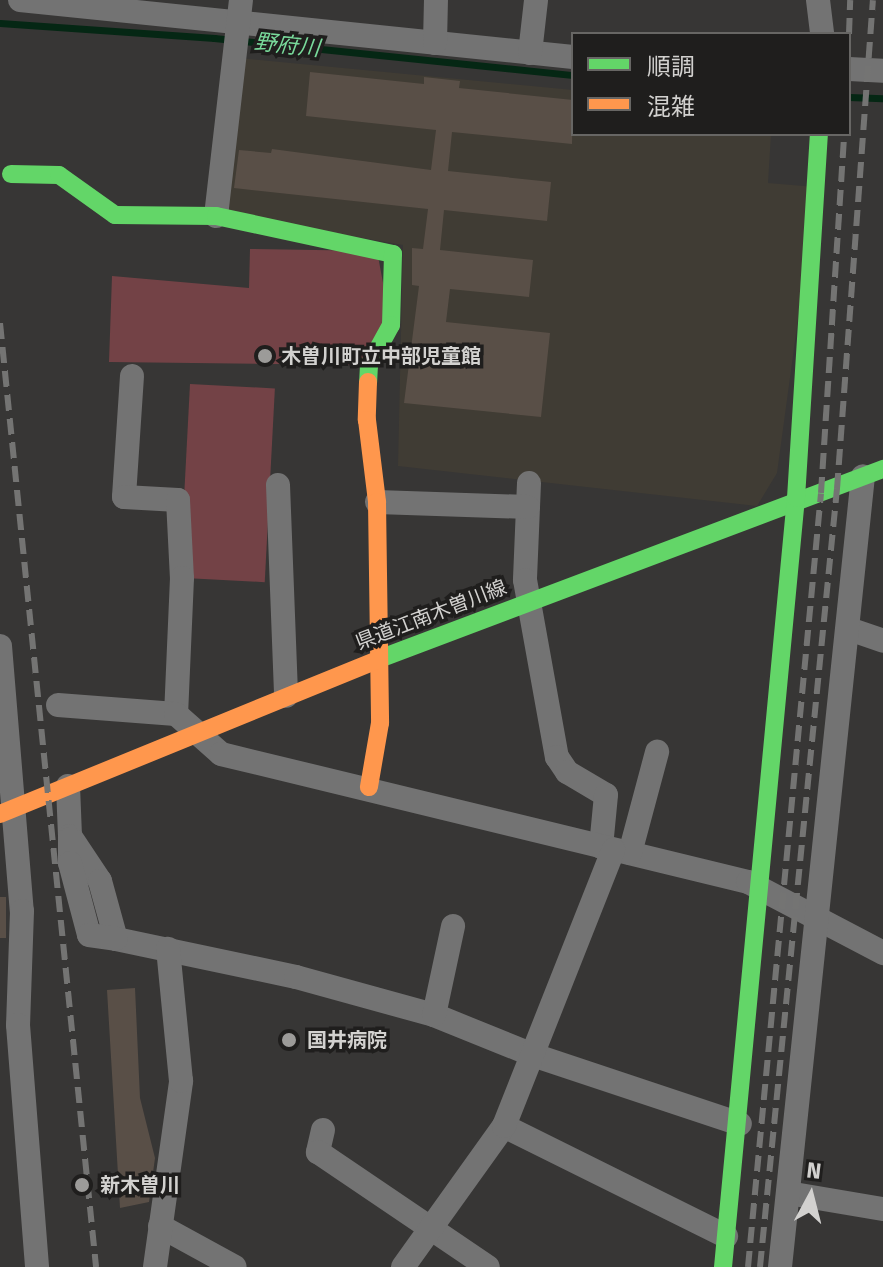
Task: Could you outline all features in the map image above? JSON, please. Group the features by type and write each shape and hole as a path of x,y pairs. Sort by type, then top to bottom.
{"street":[{"path":"20,0 81,3 237,36 435,43 571,57"},
{"path":"216,216 241,0"},
{"path":"435,43 436,0"},
{"path":"530,53 536,0"},
{"path":"818,0 822,32"},
{"path":"851,69 883,71"},
{"path":"723,1267 740,1124 758,889 796,498 819,136"},
{"path":"11,174 59,175 115,215 216,216 393,254 391,325 369,365 367,420 377,502 380,723 369,787"},
{"path":"132,376 124,497 178,500 182,578 176,714"},
{"path":"780,1267 849,629 873,473"},
{"name":"県道江南木曽川線","path":"7,811 379,658 796,498 873,473"},
{"path":"278,485 286,696"},
{"path":"377,502 528,495 528,601 557,757 567,772 606,795 615,850"},
{"path":"849,629 883,641"},
{"path":"0,646 7,811 22,911 11,1097 37,1267"},
{"path":"58,705 176,714 221,754 369,787 758,889 883,953"},
{"path":"403,1267 427,1229 504,1126 657,752"},
{"path":"68,786 70,836 84,877 116,939 434,1015 533,1055 740,1124"},
{"path":"434,1015 453,926"},
{"path":"155,1267 181,1081 168,949"},
{"path":"504,1126 726,1236"},
{"path":"323,1130 318,1152 427,1229 488,1267"},
{"path":"788,1193 883,1209"},
{"path":"160,1226 235,1267"}],"shaded area":[{"path":"239,58 571,90 571,136 771,136 768,183 816,187 777,473 757,506 398,466 403,245 217,213"},
{"path":"250,249 377,251 391,325 369,365 109,362 112,276 249,288"},
{"path":"190,384 275,388 265,582 180,578"}],"building":[{"path":"310,72 424,84 424,77 460,81 459,88 571,100 572,144 452,132 448,171 551,182 547,221 444,210 440,250 533,260 529,297 450,289 446,322 550,333 541,417 404,403 419,286 412,285 412,248 423,249 428,209 234,188 239,150 271,153 272,149 431,170 436,130 306,116"},
{"path":"0,897 6,897 6,938 0,938"},
{"path":"135,988 140,1098 155,1158 149,1202 120,1208 107,990"}],"waterway":[{"name":"野府川","path":"0,23 214,38 571,75"},
{"name":"野府川","path":"851,97 883,98"}],"railway":[{"path":"849,32 850,0"},
{"path":"760,1267 837,489 873,0"},
{"path":"748,1267 821,493 844,136"},
{"path":"0,323 96,1267"}],"traffic: fast":[{"path":"723,1267 796,498 819,136"},
{"path":"11,174 59,175 115,215 216,216 393,254 391,325 369,365 368,382"},
{"path":"379,659 883,469"}],"traffic: slow":[{"path":"368,382 367,420 377,502 380,723 369,787"},
{"path":"0,814 379,659"}],"place":[{"name":"木曽川町立中部児童館","path":"265,356"},
{"name":"国井病院","path":"289,1040"},
{"name":"新木曽川","path":"82,1185"}]}
